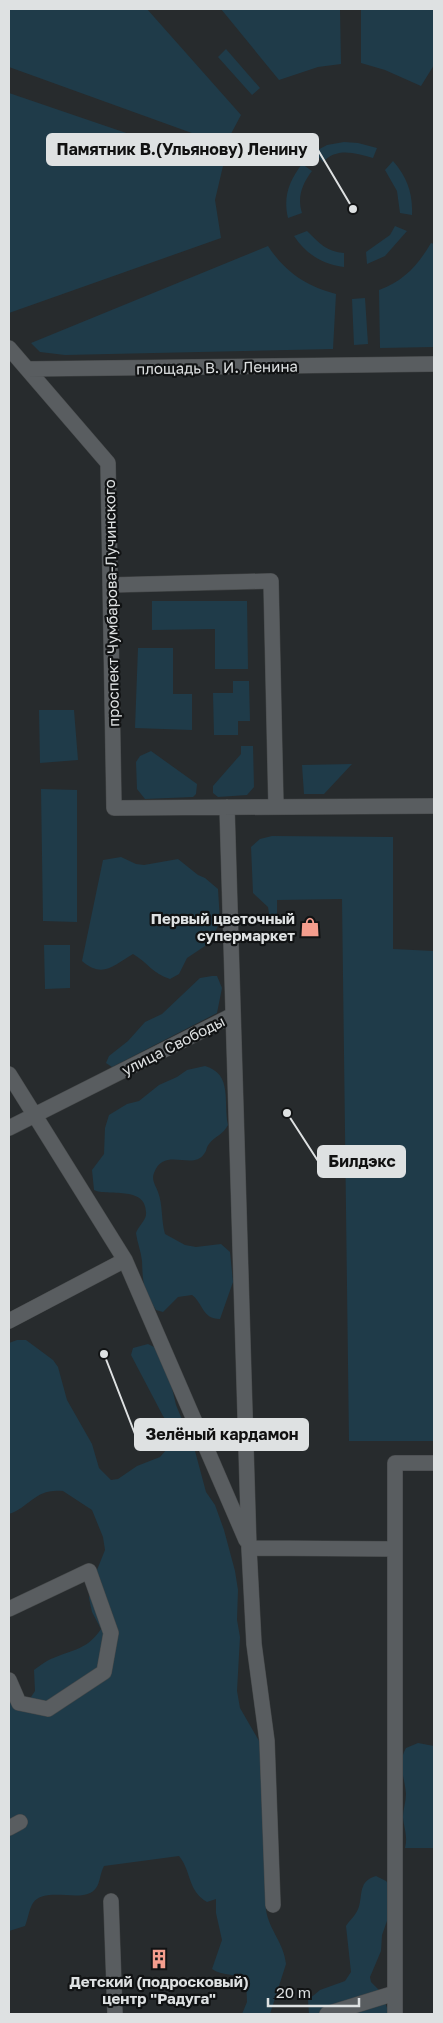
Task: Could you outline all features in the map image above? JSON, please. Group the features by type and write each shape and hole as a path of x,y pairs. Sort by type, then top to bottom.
{"street":[{"path":"9,348 27,369"},
{"name":"площадь В. И. Ленина","path":"27,369 434,364"},
{"name":"проспект Чумбарова-Лучинского","path":"27,369 108,462 114,808 228,807"},
{"path":"110,585 271,581 276,807"},
{"path":"228,807 434,806"},
{"name":"улица Свободы","path":"9,1128 233,1015 228,807"},
{"path":"233,1015 254,1644 267,1741 273,1905"},
{"path":"9,1074 36,1114 125,1260 250,1548"},
{"path":"9,1321 125,1260"},
{"path":"395,2014 395,1463 434,1463"},
{"path":"250,1548 395,1549"},
{"path":"9,1609 89,1571 111,1633 104,1672 48,1709 19,1703 9,1680"},
{"path":"111,1901 115,2014"},
{"path":"327,2014 395,1993"}],"shaded area":[{"path":"9,9 147,9 241,115 225,145 9,67"},
{"path":"221,9 340,9 341,64 318,67 279,80"},
{"path":"361,9 434,9 434,65 421,86 385,70 361,63"},
{"path":"226,49 260,88 252,95 218,57"},
{"path":"9,93 223,166 215,200 221,238 9,313"},
{"path":"344,142 358,143 377,148 373,158 347,152 334,154 323,162 314,152 327,145"},
{"path":"393,161 402,173 408,186 412,215 400,213 397,191 385,170"},
{"path":"302,164 312,171 301,191 302,213 288,218 286,203 288,190"},
{"path":"395,226 407,231 385,256 367,264 366,252 390,235"},
{"path":"307,231 328,249 344,253 344,267 322,261 309,253 294,236"},
{"path":"431,243 434,244 434,347 380,348 379,290 396,282 410,271"},
{"path":"268,246 289,271 297,277 315,287 336,294 333,349 65,355 40,352 31,343"},
{"path":"365,298 368,344 354,345 352,299"},
{"path":"152,601 247,601 248,669 215,669 215,629 152,630"},
{"path":"138,648 173,648 173,694 192,694 192,730 135,728"},
{"path":"233,681 249,681 250,721 238,721 238,735 214,735 213,693 233,693"},
{"path":"39,710 74,710 78,760 40,763"},
{"path":"241,746 253,746 254,787 247,795 218,797 213,793 213,786 241,754"},
{"path":"151,751 197,784 196,794 193,797 145,799 137,789 136,762 140,756"},
{"path":"352,764 324,794 304,794 302,765"},
{"path":"41,789 77,790 77,922 43,921"},
{"path":"272,836 393,837 393,949 434,951 434,1441 349,1441 342,899 277,900 277,926 271,926 268,907 253,893 251,847 260,839"},
{"path":"121,857 136,864 144,865 178,859 218,889 220,921 211,942 187,958 179,974 170,979 159,974 133,954 114,966 102,970 89,966 82,961 103,860"},
{"path":"44,945 70,945 70,988 45,989"},
{"path":"217,976 222,988 217,1013 112,1067 106,1063 109,1056 128,1041 145,1022 162,1014 200,978"},
{"path":"205,1066 220,1075 223,1082 228,1125 207,1146 205,1153 199,1159 164,1161 159,1165 153,1178 160,1197 165,1234 185,1245 196,1247 221,1244 230,1252 233,1282 220,1319 206,1314 192,1295 178,1297 163,1312 156,1310 144,1286 136,1233 146,1215 145,1205 141,1199 134,1195 94,1190 92,1170 104,1154 105,1128 109,1115 127,1104 139,1101 159,1085 187,1070"},
{"path":"17,1340 26,1340 53,1360 58,1367 67,1400 92,1444 99,1468 111,1480 118,1479 137,1466 160,1457 175,1440 171,1427 163,1416 131,1355 133,1348 148,1344 156,1348 168,1371 176,1405 195,1451 206,1492 215,1505 224,1530 235,1571 238,1590 237,1620 240,1637 237,1691 240,1708 262,1746 266,1910 270,1924 285,1956 286,1964 270,2014 242,2014 247,2002 246,1980 212,1969 222,1940 216,1913 216,1899 207,1902 196,1892 179,1856 104,1866 97,1886 91,1893 83,1895 47,1895 39,1898 32,1905 25,1926 9,1931 9,1691 22,1698 31,1697 35,1691 34,1670 55,1657 83,1646 95,1637 101,1629 92,1612 89,1598 92,1575 97,1570 105,1550 103,1537 92,1510 63,1491 46,1492 9,1514 9,1343"},
{"path":"418,1743 434,1746 434,1848 405,1848 406,1836 403,1817 406,1794 402,1759 406,1748"},
{"path":"376,1876 386,1881 389,1885 388,1918 382,1935 381,1951 370,1977 371,1982 382,1993 389,2014 309,2014 308,2000 320,1990 345,1981 351,1972 346,1926 359,1908 365,1882"}],"place":[{"name":"Памятник В.(Ульянову) Ленину","path":"353,209"},
{"name":"Первый цветочный супермаркет","path":"310,927"},
{"name":"Билдэкс","path":"287,1113"},
{"name":"Зелёный кардамон","path":"104,1354"},
{"name":"Детский (подросковый) центр \"Радуга\"","path":"159,1959"}]}
